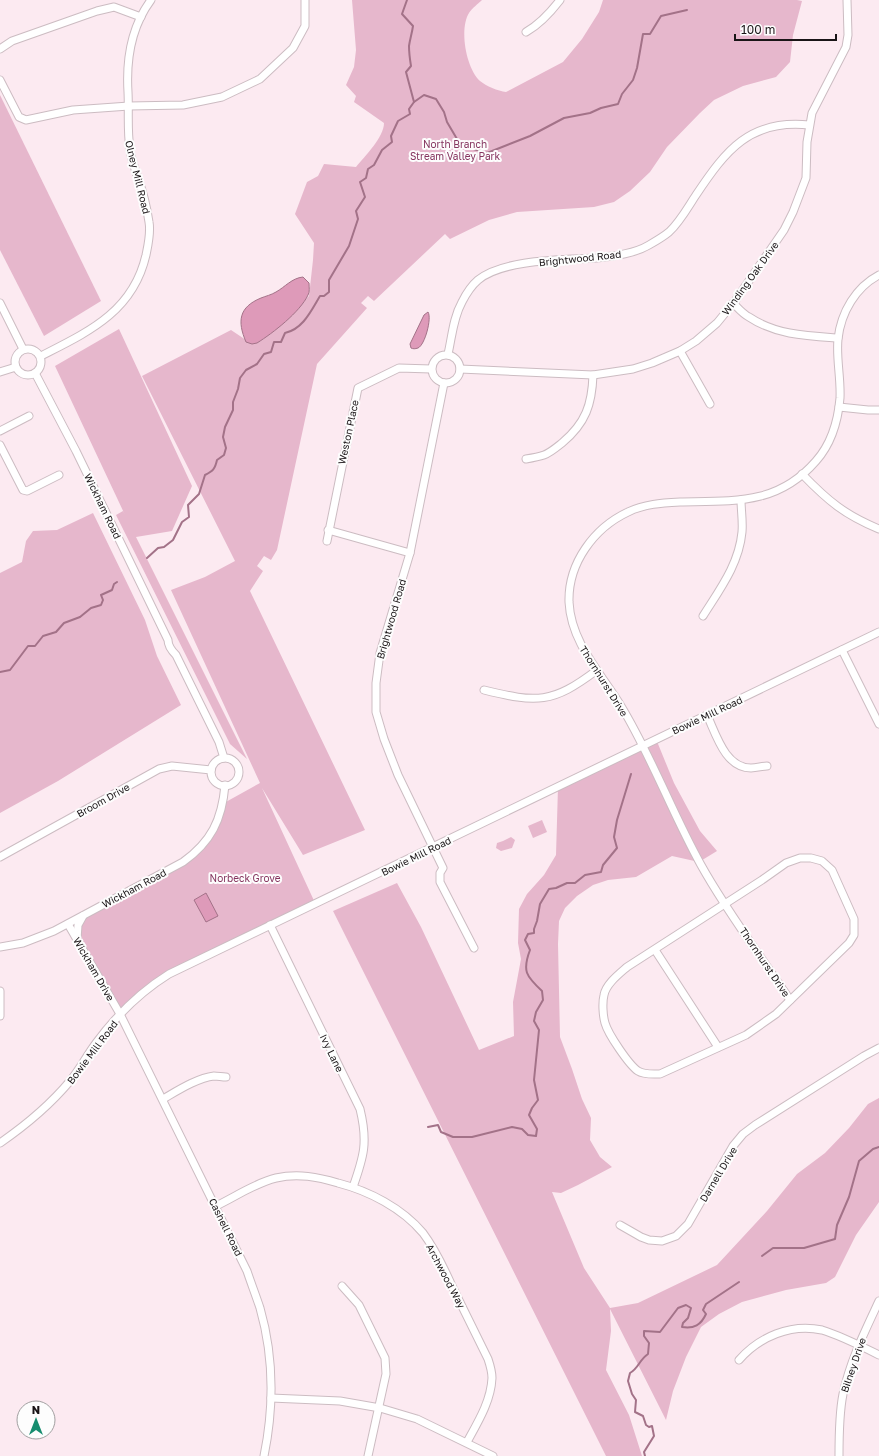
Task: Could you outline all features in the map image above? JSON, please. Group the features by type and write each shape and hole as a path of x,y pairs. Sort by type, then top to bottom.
{"street":[{"name":"Olney Mill Road","path":"40,356 80,336 105,320 119,307 132,289 143,266 148,246 150,224 142,190 130,152 127,132 129,106 127,74 132,35 150,0"},
{"path":"0,80 19,118 26,120 73,110 183,104 222,98 260,79 293,48 305,26 305,0"},
{"path":"526,32 536,26 549,14 560,0"},
{"name":"Winding Oak Drive","path":"460,370 593,375 633,369 680,351 696,341 716,323 733,303 784,230 793,212 806,178 809,125 812,113 846,47 848,36 848,0"},
{"path":"0,49 12,41 97,11 114,7 141,17"},
{"name":"Brightwood Road","path":"448,354 461,303 467,292 478,280 493,272 510,266 599,257 628,253 645,248 670,231 715,166 728,151 746,137 763,129 777,125 792,123 809,125"},
{"name":"Thornhurst Drive","path":"790,1000 725,904 701,865 621,706 583,648 573,627 569,602 571,584 574,571 585,548 610,522 629,511 645,505 741,500 760,497 775,492 790,484 816,461 827,447 836,426 840,395 838,338 846,309 862,287 879,275"},
{"path":"0,303 23,349"},
{"path":"733,303 748,317 764,326 782,332 807,336 838,338"},
{"path":"23,349 33,349 40,356 41,365 35,373 31,375 22,374 16,367 15,363 17,355 23,349"},
{"path":"680,351 710,404"},
{"path":"448,354 456,359 460,365 460,370 456,379 444,383 433,376 431,369 433,361 436,358 448,354"},
{"path":"0,372 16,367"},
{"name":"Weston Place","path":"327,541 328,530 358,388 399,368 431,369"},
{"name":"Wickham Road","path":"35,373 76,451 168,640 172,641 177,651 176,656 219,742 224,758"},
{"path":"526,459 545,455 570,437 583,421 591,401 593,375"},
{"name":"Brightwood Road","path":"444,383 410,553 380,653 376,683 376,712 398,775 444,868 440,873 440,882 474,948"},
{"path":"839,407 879,410"},
{"path":"0,431 29,416"},
{"path":"0,445 23,490 27,491 58,476"},
{"path":"802,474 824,497 840,510 879,529"},
{"path":"703,616 729,576 737,559 742,531 741,500"},
{"path":"328,530 410,553"},
{"name":"Bowie Mill Road","path":"0,1143 15,1133 49,1105 72,1079 96,1042 120,1014 140,994 169,974 270,925 316,905 879,632"},
{"path":"842,650 879,724"},
{"path":"484,690 514,697 546,698 563,692 581,682 597,670"},
{"path":"706,715 727,756 738,765 751,768 767,766"},
{"path":"220,758 224,758 228,758 236,763 239,771 239,775 234,782 225,785 215,781 211,770 214,763 220,758"},
{"name":"Broom Drive","path":"0,857 159,770 172,766 211,770"},
{"name":"Wickham Road","path":"0,947 34,939 68,924 183,862 207,841 217,822 224,803 225,785"},
{"path":"800,858 811,858 822,861 832,870 854,919 854,935 839,954 776,1014 746,1035 660,1074 639,1072 625,1056 605,1024 604,995 610,985 623,971 725,904 786,863 800,858"},
{"path":"78,941 78,925 83,916"},
{"name":"Wickham Drive","path":"68,924 120,1014"},
{"name":"Ivy Lane","path":"270,925 360,1109 364,1125 365,1142 363,1158 353,1187"},
{"path":"655,950 718,1047"},
{"path":"0,991 0,1016"},
{"name":"Cashell Road","path":"120,1014 247,1271 260,1309 270,1353 272,1374 272,1398 268,1436 264,1456"},
{"name":"Darnell Drive","path":"620,1226 649,1240 662,1241 676,1236 688,1224 733,1146 743,1134 768,1116 879,1048"},
{"path":"163,1099 201,1080 213,1076 226,1077"},
{"name":"Archwood Way","path":"216,1206 275,1178 288,1176 313,1176 353,1187 392,1206 409,1219 423,1233 437,1255 488,1359 492,1377 490,1394 481,1416 467,1442"},
{"path":"342,1286 359,1305 385,1358 386,1374 380,1408 368,1456"},
{"name":"Bilney Drive","path":"839,1456 839,1426 843,1394 848,1374 879,1301"},
{"path":"739,1360 764,1340 780,1332 793,1329 823,1331 879,1355"},
{"path":"272,1398 340,1401 380,1408 417,1419 467,1442 493,1456"}],"green space":[{"name":"North Branch Stream Valley Park","path":"352,0 482,0 470,11 466,20 464,38 468,58 475,75 480,81 485,85 499,91 506,92 563,62 582,39 599,12 603,0 802,1 793,35 790,62 776,77 743,86 714,100 667,147 650,172 630,191 614,202 594,207 517,212 489,220 450,239 445,234 374,301 368,296 361,303 367,308 317,364 277,550 271,560 264,556 257,566 263,571 250,591 365,830 303,855 262,788 316,905 169,975 120,1014 68,924 183,862 207,841 224,803 260,783 171,590 205,577 235,561 142,376 231,330 246,340 260,341 309,296 314,243 295,214 307,182 318,176 324,164 356,167 378,140 384,123 354,102 356,96 346,85 354,67 356,50"},
{"path":"0,95 101,301 44,336 0,250"},
{"path":"119,329 192,486 172,531 136,537 247,759 230,744 116,515 123,511 125,515 55,366"},
{"path":"93,513 145,620 157,656 181,705 58,781 0,813 0,573 22,562 26,541 33,531 57,530"},
{"path":"656,739 674,783 700,831 717,851 699,862 672,856 636,877 608,880 593,885 577,896 565,908 559,921 560,1037 582,1099 591,1118 590,1140 600,1157 612,1167 561,1193 552,1192 584,1268 610,1308 638,1303 717,1265 767,1211 797,1174 825,1153 849,1128 868,1104 879,1098 879,1202 856,1235 835,1277 826,1283 786,1290 742,1302 719,1314 701,1327 686,1357 673,1391 666,1420 610,1309 611,1331 606,1370 629,1415 642,1456 606,1456 333,911 397,883 421,927 479,1050 514,1036 513,1002 521,959 518,943 519,909 527,894 544,875 556,855 558,787"},
{"path":"542,820 547,832 533,838 528,826"},
{"path":"511,837 515,840 512,848 501,851 496,848 497,843"}],"shaded area":[{"path":"303,277 309,283 309,294 293,315 271,334 257,343 252,344 246,342 241,328 244,310 261,298 276,292 295,279"},
{"path":"428,312 429,320 423,342 418,348 411,348 410,344 424,315"},
{"path":"206,893 218,916 206,922 194,900"}],"waterway":[{"path":"407,0 402,14 413,26 409,46 411,66 406,72 414,102"},
{"path":"147,558 158,548 164,547 173,540 182,522 189,517 188,505 199,494 205,475 213,469 217,460 224,455 226,448 223,437 225,427 233,410 233,402 240,378 246,370 257,364 264,354 271,352 274,342 281,342 285,333 297,328 306,319 320,296 324,296 329,292 329,280 349,246 358,219 356,211 365,197 360,182 366,178 368,169 374,165 382,150 392,142 391,136 398,121 410,114 409,109 414,102 424,95 436,99 457,139 470,148 487,153 530,136 564,118 590,113 601,108 618,104 622,94 633,80 637,68 643,34 650,34 661,16 687,10"},
{"path":"0,672 10,670 28,646 35,646 43,636 56,632 64,623 80,617 91,608 101,605 103,600 101,595 112,590 114,584 117,582"},
{"path":"428,1127 438,1125 441,1132 453,1137 472,1137 512,1127 522,1129 528,1135 536,1136 537,1129 529,1115 538,1100 534,1080 539,1030 534,1021 536,1012 543,1000 542,991 532,981 527,973 526,963 530,950 525,940 528,934 534,933 540,904 549,889 556,888 567,883 575,883 585,875 601,872 603,865 617,848 614,837 617,820 631,774"},
{"path":"762,1256 773,1248 804,1248 835,1239 837,1225 849,1197 859,1161 873,1149 879,1147"},
{"path":"645,1456 644,1452 654,1436 652,1426 649,1427 646,1425 643,1416 635,1412 636,1400 632,1394 628,1381 630,1373 648,1354 649,1343 644,1336 644,1331 660,1332 678,1308 686,1305 691,1308 688,1318 683,1323 682,1327 694,1327 702,1321 706,1314 703,1310 706,1304 739,1282"}],"park label":[{"name":"Norbeck Grove","path":"245,878"}]}
